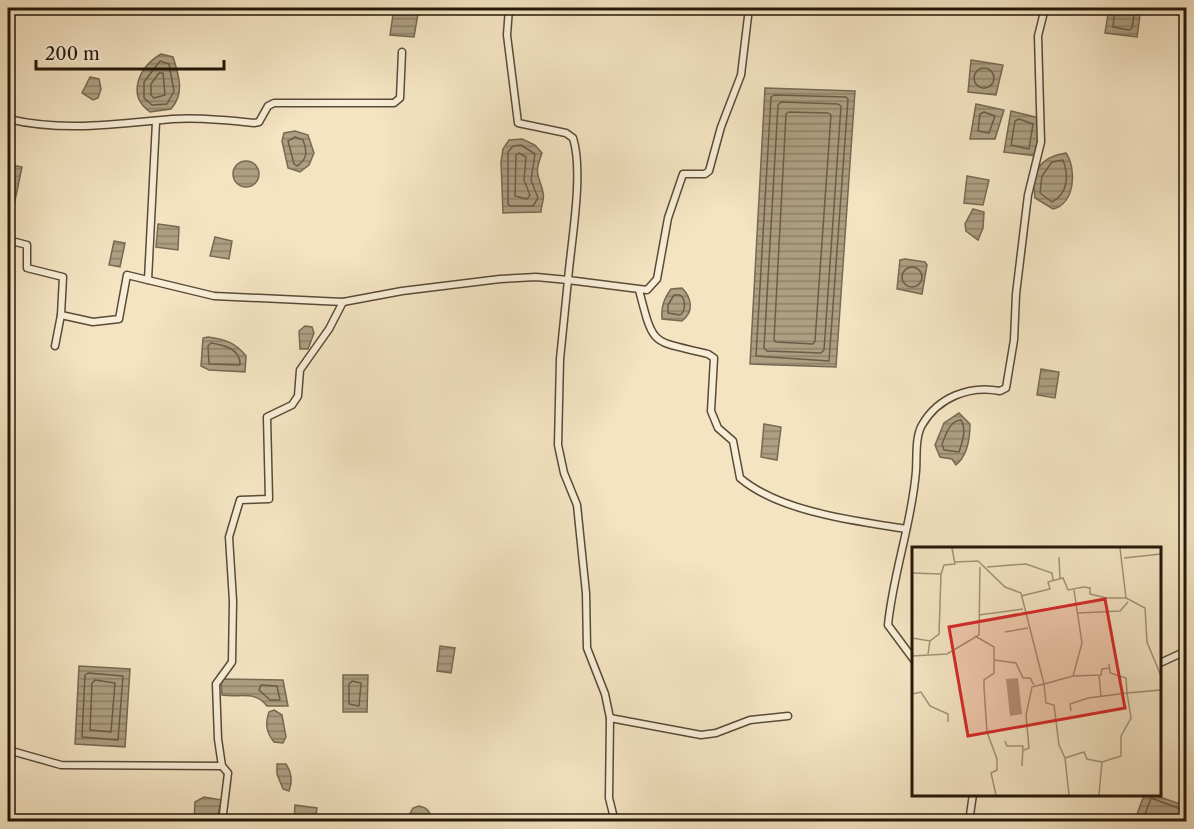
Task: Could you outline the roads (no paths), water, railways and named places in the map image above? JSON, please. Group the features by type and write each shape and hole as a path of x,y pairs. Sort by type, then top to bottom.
{"street":[{"path":"508,8 507,35 518,123 566,133 573,138 576,146 576,185 560,359 558,445 564,473 577,505 586,593 587,648 605,694 610,718 609,798 615,822"},
{"path":"61,315 93,322 116,321 120,317 125,278 131,275 214,296 343,302 402,291 536,277 647,290 657,279 668,218 683,174 705,174 709,171 721,127 741,75 749,8"},
{"path":"912,657 888,625 915,490 920,428 938,405 959,393 987,388 1000,391 1006,387 1014,339 1017,283 1028,195 1041,142 1038,36 1045,8"},
{"path":"8,119 78,127 108,127 173,119 254,123 259,122 268,106 286,102 394,103 400,99 402,52"},
{"path":"148,280 156,122"},
{"path":"8,240 27,245 27,268 63,277 61,315 55,346"},
{"path":"639,290 649,329 659,342 708,354 714,358 711,411 718,428 733,441 740,478 772,496 801,508 906,530"},
{"path":"222,822 228,773 222,766 216,684 232,662 234,601 228,537 240,500 269,499 267,417 292,405 298,396 300,369 329,329 343,302"},
{"path":"1161,663 1186,651"},
{"path":"610,718 701,735 716,733 750,720 788,716"},
{"path":"8,750 62,765 222,766"},
{"path":"969,822 973,796"}],"water":[{"path":"394,8 419,8 414,37 390,35"},
{"path":"1109,8 1141,8 1137,37 1105,33"},
{"path":"161,54 173,57 180,84 178,97 171,109 150,112 138,98 138,82 147,66"},
{"path":"971,60 1003,65 996,95 968,92"},
{"path":"90,77 99,79 101,89 98,98 93,100 82,93"},
{"path":"765,88 855,91 836,367 750,364"},
{"path":"976,104 1004,110 995,139 970,139"},
{"path":"1011,111 1040,118 1036,156 1004,152"},
{"path":"295,131 308,135 314,153 309,165 300,172 288,168 282,141 284,133"},
{"path":"522,139 535,145 542,153 537,170 543,195 541,212 503,213 501,162 503,149 509,140"},
{"path":"1066,153 1072,168 1072,185 1066,200 1053,209 1035,198 1034,180 1039,167 1044,162"},
{"path":"246,161 255,165 259,174 255,183 246,187 237,183 233,174 237,165"},
{"path":"8,164 22,167 12,215 8,214"},
{"path":"967,176 989,180 983,205 964,203"},
{"path":"973,209 984,212 983,228 978,240 966,231 965,224"},
{"path":"158,224 179,227 178,250 156,247"},
{"path":"215,237 232,241 229,259 210,256"},
{"path":"114,241 125,243 120,267 109,265"},
{"path":"900,260 925,262 927,265 922,294 897,289"},
{"path":"682,288 690,300 690,309 686,317 682,321 662,319 665,299 671,289"},
{"path":"305,326 312,327 314,333 308,349 300,349 299,331"},
{"path":"203,338 230,342 238,348 246,356 245,372 209,370 201,366"},
{"path":"1041,369 1059,372 1055,398 1037,395"},
{"path":"959,413 970,424 970,430 966,452 956,465 952,459 940,457 935,445 944,423"},
{"path":"764,424 781,427 777,460 761,457"},
{"path":"440,646 455,648 451,673 437,671"},
{"path":"79,666 130,669 125,747 75,744"},
{"path":"343,675 368,675 367,712 343,712"},
{"path":"221,679 283,680 288,706 267,706 252,696 222,695"},
{"path":"274,710 282,715 286,737 283,743 274,742 269,735 268,716 269,712"},
{"path":"277,764 286,764 290,771 289,791 283,789 277,774"},
{"path":"1144,796 1157,796 1186,806 1184,821 1137,821 1136,817"},
{"path":"204,797 222,800 216,821 194,821 195,802"},
{"path":"295,805 317,808 315,821 294,819"},
{"path":"419,806 428,811 431,821 409,821 408,817 413,808"}]}
